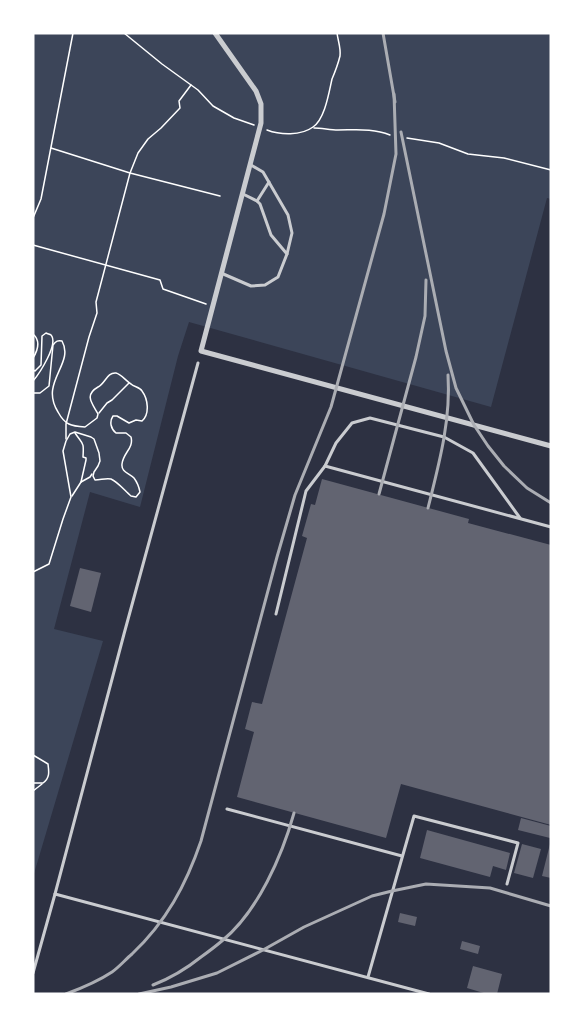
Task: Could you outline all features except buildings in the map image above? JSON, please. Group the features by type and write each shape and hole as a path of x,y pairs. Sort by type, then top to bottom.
{"street":[{"path":"215,33 256,91 261,104 261,123 201,351 551,446"}],"lane":[{"path":"221,273 251,286 265,285 278,277 287,254 292,233 288,215 263,172 251,165"},
{"path":"257,201 269,181"},
{"path":"243,194 260,204 271,235 287,254"},
{"path":"33,973 198,363"},
{"path":"276,614 306,491 325,466 336,443 352,423 370,418 444,437 473,453 520,518"},
{"path":"325,466 551,527"},
{"path":"227,809 402,856"},
{"path":"368,977 414,816 518,843 507,884"},
{"path":"55,894 429,994"}],"path":[{"path":"33,218 41,199 73,33"},
{"path":"66,441 66,424 97,314 96,302 130,173 138,153 148,139 180,108 179,100 191,85"},
{"path":"313,128 381,131 390,135"},
{"path":"407,138 439,143 468,154 504,158 551,170"},
{"path":"51,148 130,173 220,196"},
{"path":"33,245 160,280 163,290 212,306"},
{"path":"33,370 35,371 41,365 42,336 46,333 52,337 53,344 43,368 33,381"},
{"path":"33,334 39,343 33,358"},
{"path":"33,393 40,393 49,386 53,345 55,342 62,341 64,359 51,392 54,407 66,424 85,427 97,418 107,403 129,383"},
{"path":"94,472 95,480 110,479 118,483 130,496 139,495 135,479 124,471 122,466 132,444 131,436 126,433 116,433 111,426 111,421 113,416 117,416 129,423 136,420 142,421 147,416 147,402 142,391 117,374 112,374 91,393 93,407 98,414"},
{"path":"33,572 49,564 71,497 81,482 86,458 83,457 82,440 75,432"},
{"path":"71,497 63,452 70,434 75,432 94,439 100,461 90,477 81,482"},
{"path":"33,755 48,764 49,772 48,780 33,791"},
{"path":"33,783 43,783"}],"shaded area":[{"path":"33,33 551,33 551,199 547,198 491,407 189,322 178,356 140,507 90,492 54,629 103,641 33,877"}],"railway":[{"path":"383,33 395,102"},
{"path":"66,994 112,972 144,942 165,916 182,888 201,841 295,495 331,407 384,214 396,154 394,94"},
{"path":"401,132 446,351 456,388 474,425 504,466 527,488 551,503"},
{"path":"379,494 416,357 425,316 426,280"},
{"path":"428,508 446,425 448,375"},
{"path":"153,985 190,965 236,928 267,882 283,847 294,813"},
{"path":"139,994 217,973 304,927 372,896 392,891 426,884 490,888 551,906"}]}
